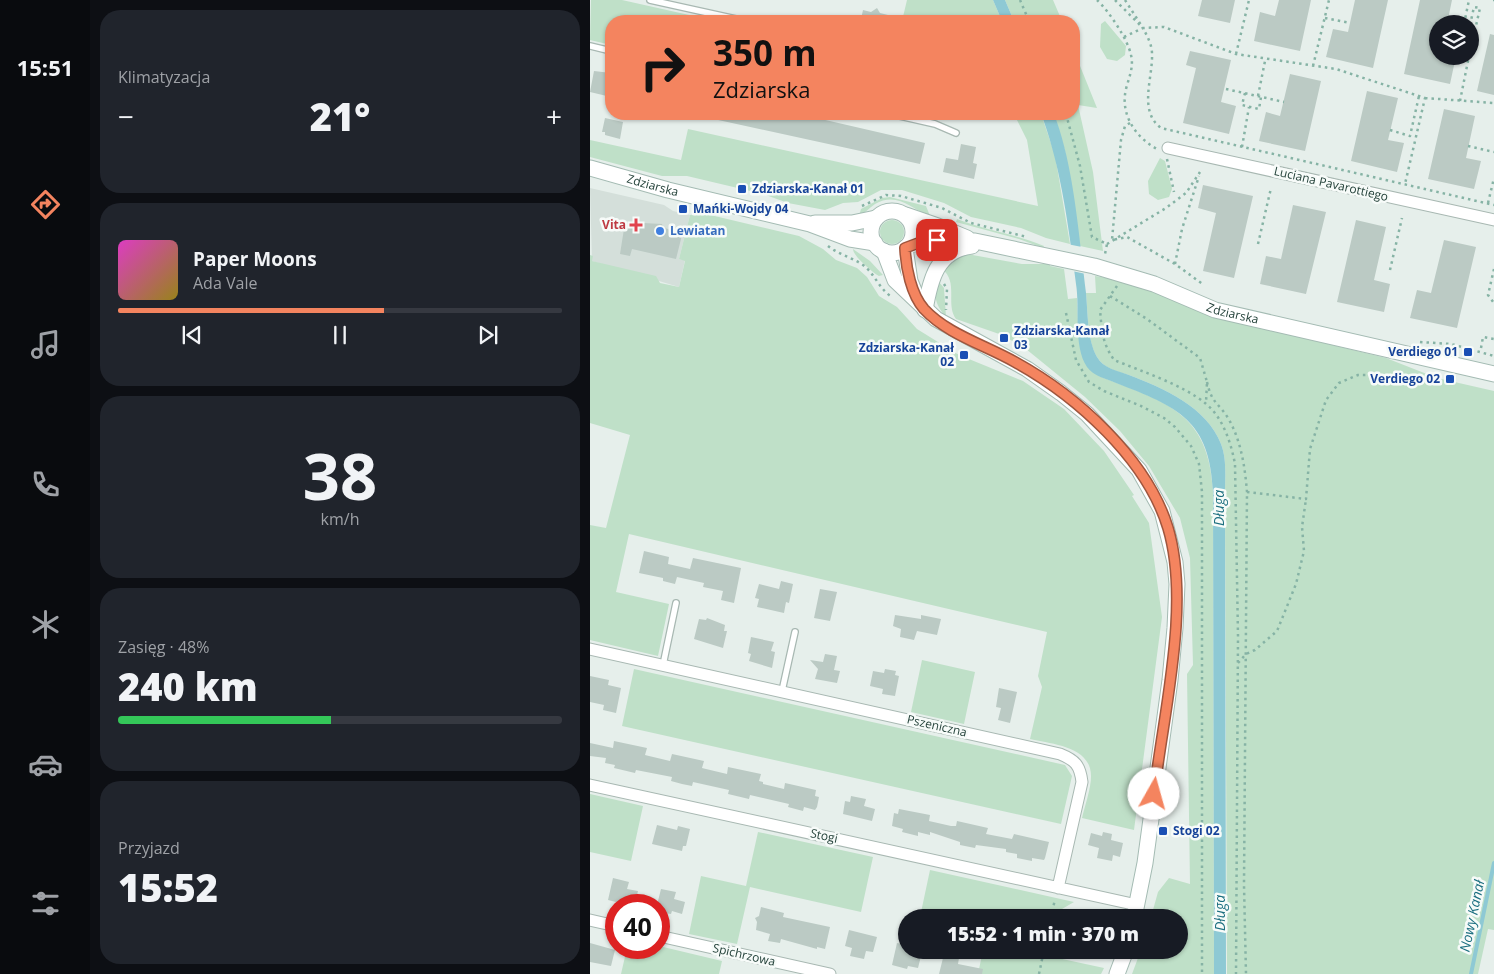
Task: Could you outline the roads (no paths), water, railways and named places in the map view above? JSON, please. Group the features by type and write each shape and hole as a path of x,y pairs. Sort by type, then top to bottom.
{"street":[{"name":"Luciana Pavarottiego","path":"1165,151 1494,220"},
{"name":"Zdziarska","path":"590,168 611,175 810,224 849,243 879,247"},
{"name":"Zdziarska","path":"590,177 611,175"},
{"path":"891,274 871,230 876,218 881,213 894,210 906,216 913,227 914,233 907,247 910,281 922,306"},
{"name":"Zdziarska","path":"906,216 982,243"},
{"name":"Zdziarska","path":"810,224 852,223 876,218"},
{"name":"Zdziarska","path":"907,247 937,240 982,243 1060,259 1101,258 1121,273 1215,310 1494,374"},
{"path":"849,243 871,254 922,306 950,329 1032,372 1062,392 1087,414 1126,454 1148,482 1168,528 1177,584 1175,628 1170,680 1136,909"},
{"path":"922,306 932,276 944,259 965,247 982,243"},
{"path":"879,247 895,253 907,247"},
{"name":"Pszeniczna","path":"590,649 1060,754 1073,759 1080,768 1082,782 1058,888"},
{"name":"Stogi","path":"590,785 1058,888"},
{"path":"1058,888 1129,909"},
{"path":"590,920 605,923"},
{"name":"Spichrzowa","path":"670,938 830,974"},
{"path":"1117,974 1123,959"}],"lane":[{"path":"650,0 718,15"},
{"path":"590,46 605,50"},
{"path":"917,120 934,124 956,133"},
{"path":"663,665 676,604"},
{"path":"782,691 795,632"}],"water":[{"path":"993,0 1005,0 1011,15 999,15"},
{"name":"Długa","path":"1043,120 1056,120 1071,179 1091,342 1097,357 1103,364 1156,386 1195,409 1206,419 1223,450 1225,462 1226,974 1214,974 1213,492 1211,468 1205,448 1197,432 1187,420 1157,400 1096,375 1087,367 1078,338 1076,284 1063,198"}],"waterway":[{"name":"Nowy Kanał","path":"1471,974 1494,863"}],"place":[{"name":"Zdziarska-Kanał 01","path":"742,189"},
{"name":"Mańki-Wojdy 04","path":"683,209"},
{"name":"Vita","path":"636,225"},
{"name":"Lewiatan","path":"660,231"},
{"name":"Zdziarska-Kanał 03","path":"1004,338"},
{"name":"Verdiego 01","path":"1468,352"},
{"name":"Zdziarska-Kanał 02","path":"964,355"},
{"name":"Verdiego 02","path":"1450,379"},
{"name":"Stogi 02","path":"1163,831"}]}
